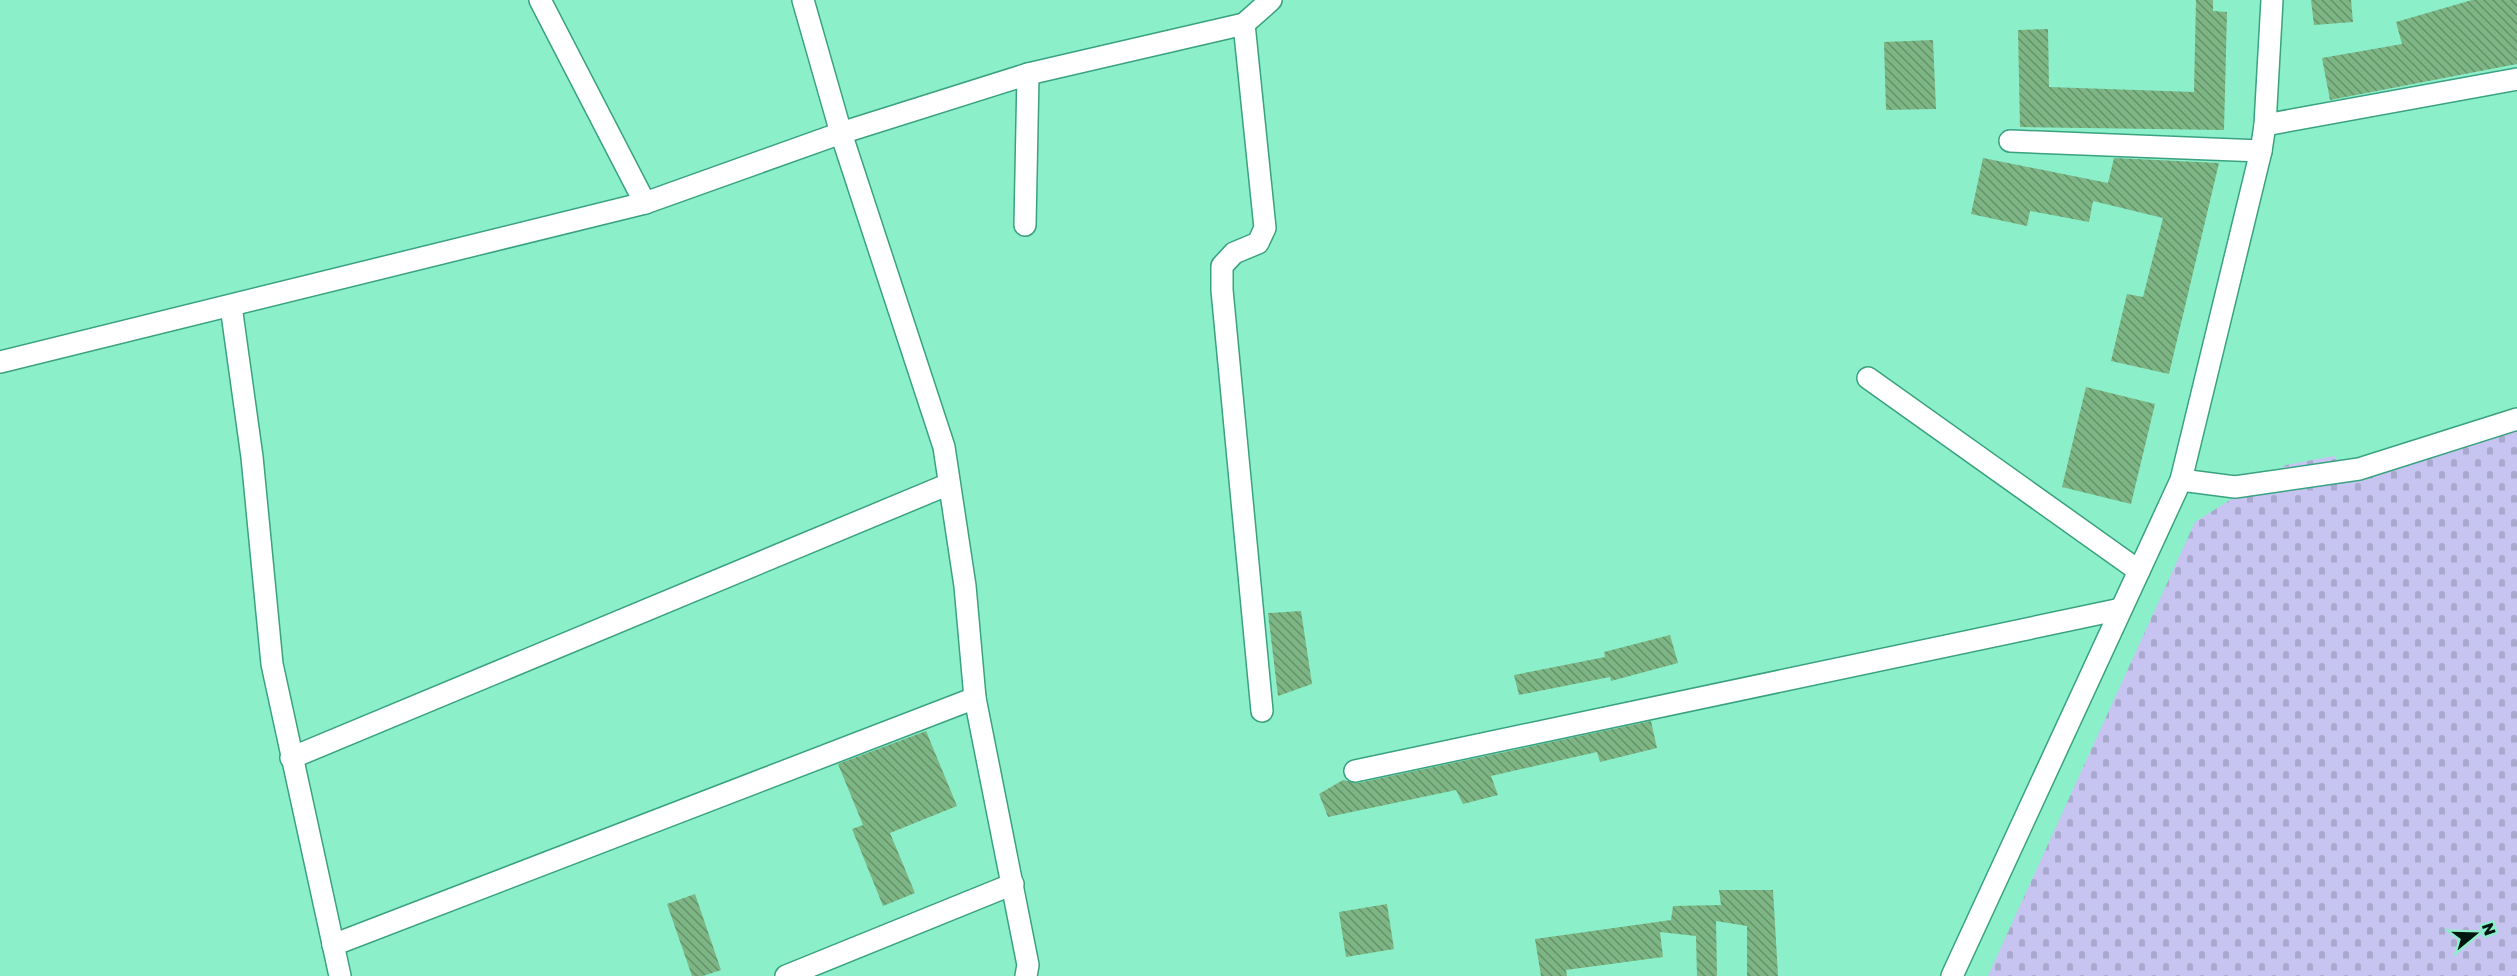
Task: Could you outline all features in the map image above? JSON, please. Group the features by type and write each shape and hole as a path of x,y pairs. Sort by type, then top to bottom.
{"street":[{"path":"540,0 645,203"},
{"path":"804,0 841,133 944,447 965,586 975,698 1028,965 1026,976"},
{"path":"0,362 645,203 841,133 1028,74 1244,24 1271,0"},
{"path":"1952,976 2181,480 2261,151 2265,125 2271,0"},
{"path":"1244,24 1265,228 1258,243 1234,253 1222,266 1222,290 1262,711"},
{"path":"1024,225 1028,74"},
{"path":"2265,125 2517,79"},
{"path":"2010,141 2261,151"},
{"path":"231,306 252,457 272,664 340,976"},
{"path":"1868,378 2139,571"},
{"path":"2181,480 2235,487 2359,469 2517,419"},
{"path":"291,758 949,484"},
{"path":"1355,771 2121,609"},
{"path":"333,945 975,698"},
{"path":"786,976 1013,884"}],"green space":[{"path":"2517,424 2517,976 1988,976 2195,522 2286,465 2334,456 2346,472"}],"building":[{"path":"2196,0 2213,0 2213,11 2227,12 2224,130 2020,127 2018,30 2048,29 2049,87 2194,92"},
{"path":"2311,0 2351,0 2353,22 2314,25"},
{"path":"2472,0 2517,0 2517,64 2330,100 2322,58 2402,44 2396,22"},
{"path":"1933,40 1936,109 1886,110 1884,42"},
{"path":"1983,158 2108,183 2114,158 2219,163 2169,374 2111,361 2127,294 2143,297 2163,218 2093,201 2089,222 2030,211 2027,226 1971,214"},
{"path":"2086,387 2155,404 2131,504 2062,487"},
{"path":"1301,611 1312,684 1278,696 1268,613"},
{"path":"1670,635 1678,663 1611,681 1610,677 1519,695 1514,675 1605,657 1604,652"},
{"path":"1651,721 1657,748 1600,762 1597,752 1491,776 1498,795 1463,804 1456,790 1328,817 1319,794 1343,780 1358,783"},
{"path":"926,731 957,806 890,833 915,893 883,906 852,829 863,825 838,764"},
{"path":"1719,890 1773,890 1778,976 1747,976 1747,926 1716,921 1717,976 1697,976 1696,936 1660,932 1663,957 1566,970 1567,976 1541,976 1535,939 1671,920 1673,906 1721,905"},
{"path":"695,894 721,970 703,976 692,976 667,904"},
{"path":"1387,904 1394,949 1346,957 1339,912"}]}
